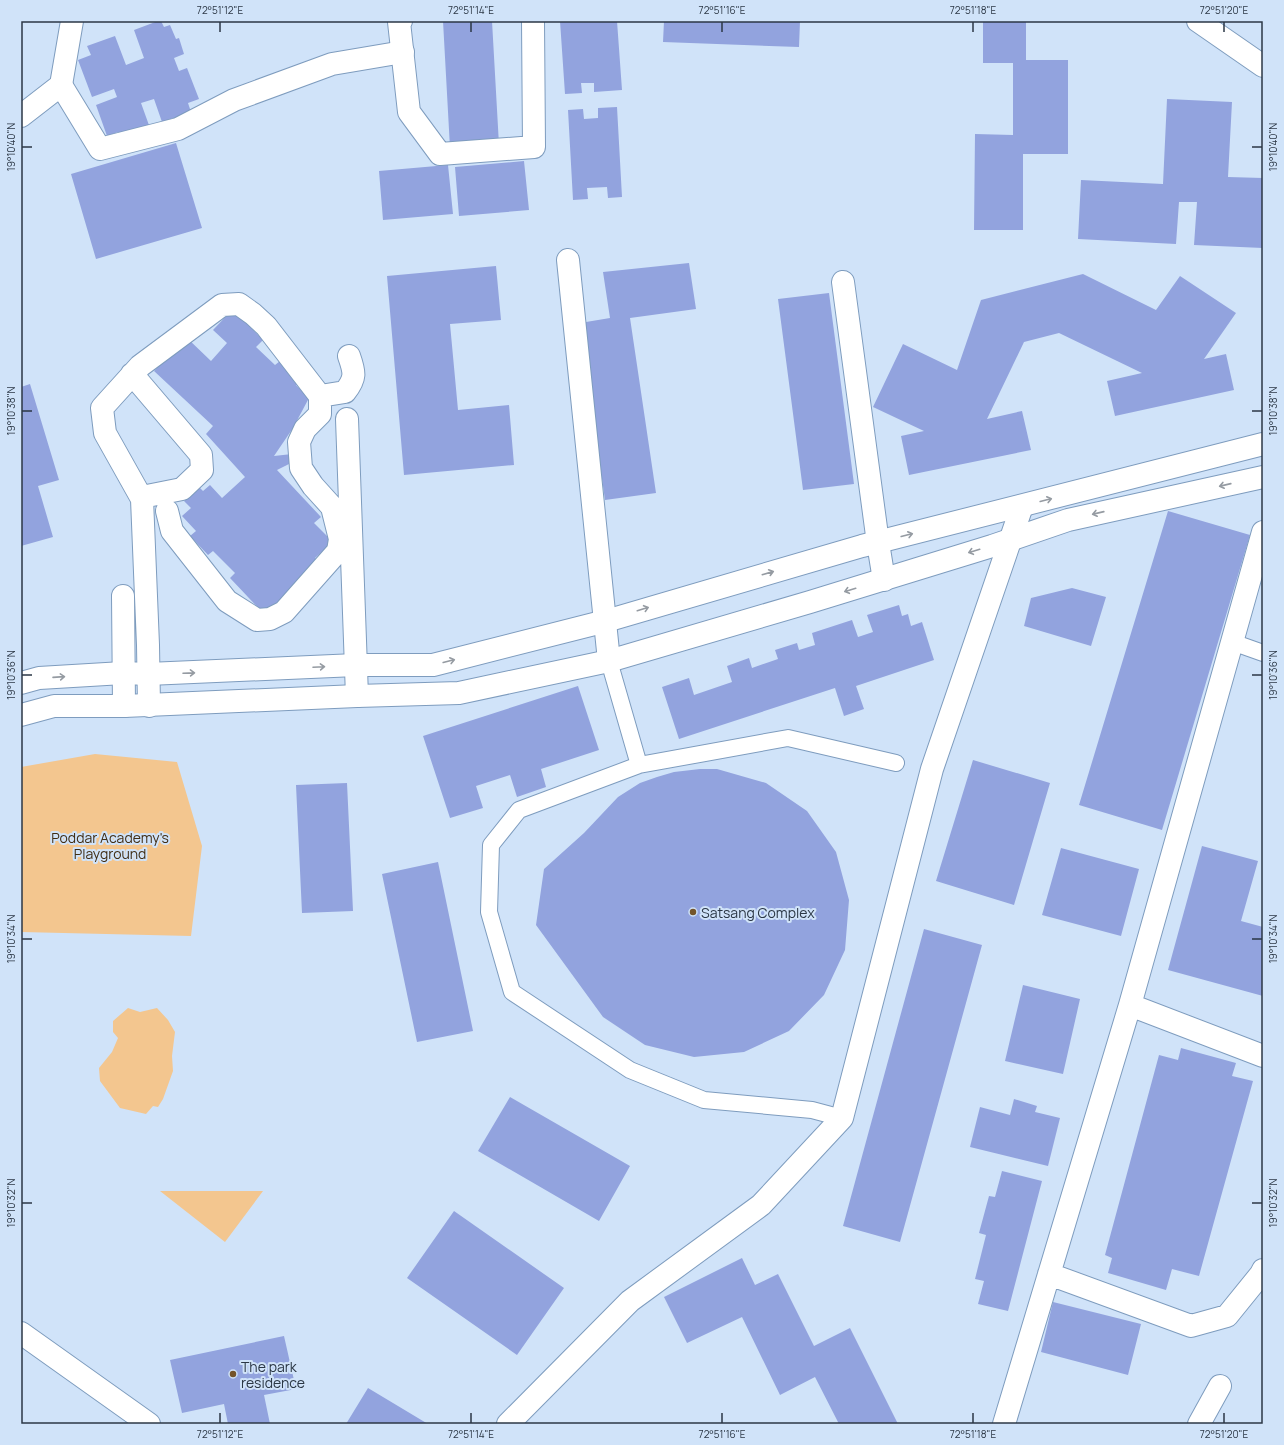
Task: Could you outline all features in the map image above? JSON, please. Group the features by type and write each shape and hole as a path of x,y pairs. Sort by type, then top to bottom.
{"street":[{"path":"72,21 61,85 100,149 178,129 234,100 332,64 403,52"},
{"path":"401,21 399,22 409,112 440,154 534,147 532,21"},
{"path":"1198,21 1263,66"},
{"path":"21,116 61,85"},
{"path":"568,260 609,661"},
{"path":"843,282 884,580"},
{"path":"149,706 142,497 104,433 102,408 140,366 222,305 239,304 266,326 320,396 320,414 305,428 299,442 301,468 313,486 332,507 340,539 338,551 284,612 270,619 257,620 227,600 172,531 167,511"},
{"path":"320,396 345,392 351,384 355,372 349,356"},
{"path":"132,374 201,455 202,463 202,470 182,489 142,497"},
{"path":"347,418 357,696"},
{"path":"21,683 39,678 123,673 148,674 356,665 433,665 606,621 653,606 878,543 1263,444"},
{"path":"21,715 54,706 149,706 357,696 459,693 609,661 884,580 1011,540 1068,520 1263,477"},
{"path":"508,1424 630,1301 761,1205 842,1118 932,769 1022,506"},
{"path":"1004,1424 1130,1005 1263,532"},
{"path":"123,596 124,706"},
{"path":"1130,1005 1263,1056"},
{"path":"1049,1274 1191,1326 1227,1316 1263,1270"},
{"path":"21,1333 149,1424"},
{"path":"1199,1424 1220,1386"}],"lane":[{"path":"1232,642 1263,653"},
{"path":"609,661 639,765"},
{"path":"842,1118 812,1110 704,1100 630,1070 512,992 489,912 491,845 519,810 639,765 788,738 896,763"}],"green space":[{"name":"Poddar Academy's Playground","path":"95,754 177,762 202,846 191,936 21,932 21,767"},
{"path":"128,1008 140,1012 157,1008 168,1020 175,1032 172,1056 173,1071 163,1099 158,1107 153,1106 146,1114 120,1108 100,1081 99,1068 112,1052 118,1038 113,1032 113,1021"},
{"path":"160,1191 263,1191 225,1242"}],"building":[{"path":"161,21 164,27 170,25 176,39 179,38 184,54 174,58 179,71 187,68 199,99 188,103 191,112 162,122 154,99 141,103 150,128 121,139 118,132 107,136 96,105 117,97 114,89 92,97 78,60 91,55 87,46 115,36 126,65 144,58 134,30"},
{"path":"443,21 492,21 499,145 450,148"},
{"path":"560,21 617,21 622,90 594,92 594,83 581,83 582,93 565,94"},
{"path":"664,21 800,21 799,47 663,42"},
{"path":"983,21 1026,21 1026,60 1068,60 1068,154 1023,154 1023,230 974,230 975,134 1013,135 1013,63 983,63"},
{"path":"1167,99 1232,102 1228,177 1263,178 1263,248 1194,245 1197,202 1179,202 1176,244 1078,239 1081,180 1163,184"},
{"path":"617,107 622,197 608,198 607,187 587,188 588,199 573,200 568,110 583,109 584,119 598,118 598,108"},
{"path":"176,143 202,228 96,259 71,174"},
{"path":"524,161 529,210 459,216 455,167"},
{"path":"448,165 453,214 383,220 379,171"},
{"path":"689,263 696,309 630,318 656,493 605,500 580,323 610,318 603,272"},
{"path":"496,266 501,320 450,324 458,410 509,405 514,465 404,475 387,276"},
{"path":"1083,274 1156,310 1180,276 1236,313 1204,359 1226,354 1234,390 1115,416 1107,381 1142,373 1059,333 1024,342 987,419 1022,411 1031,450 909,475 901,436 924,431 873,407 903,344 957,370 981,300"},
{"path":"829,293 854,484 803,490 778,299"},
{"path":"233,309 263,340 256,347 275,365 280,361 300,380 296,385 309,398 293,428 274,456 292,454 291,463 277,470 321,517 314,523 333,542 315,558 320,563 265,615 230,578 235,573 213,551 208,555 190,536 196,531 182,516 191,508 184,501 199,487 203,491 210,485 222,498 245,477 206,434 213,426 154,371 186,337 211,361 227,343 213,330"},
{"path":"30,384 59,480 38,486 53,537 21,546 21,387"},
{"path":"1168,511 1250,535 1162,830 1079,805"},
{"path":"1072,588 1106,597 1091,646 1024,626 1031,598"},
{"path":"899,605 902,616 908,614 911,626 922,622 934,660 856,686 864,709 844,716 835,688 679,739 662,687 689,678 694,695 732,682 727,666 749,658 752,668 778,659 775,650 797,643 799,650 815,645 812,633 852,620 858,637 873,632 867,615"},
{"path":"578,686 599,750 541,769 546,787 517,797 510,775 476,786 483,808 450,818 423,736"},
{"path":"973,760 1050,783 1014,905 936,881"},
{"name":"Satsang Complex","path":"717,769 766,783 807,811 836,852 849,900 845,950 824,995 789,1031 744,1052 694,1057 645,1045 603,1017 536,925 544,869 584,833 618,797 640,783 657,777 674,772"},
{"path":"347,783 353,911 302,913 296,785"},
{"path":"1202,846 1258,861 1241,921 1263,927 1263,996 1168,970"},
{"path":"1061,848 1139,869 1121,936 1042,915"},
{"path":"438,862 473,1031 417,1042 382,874"},
{"path":"924,929 982,945 900,1242 843,1226"},
{"path":"1023,985 1080,999 1063,1074 1005,1061"},
{"path":"1181,1048 1236,1063 1232,1076 1253,1081 1199,1276 1172,1269 1166,1290 1108,1273 1112,1258 1105,1255 1159,1055 1178,1060"},
{"path":"510,1097 630,1166 599,1221 478,1151"},
{"path":"1014,1099 1037,1106 1035,1112 1060,1118 1048,1166 970,1147 980,1107 1010,1115"},
{"path":"1002,1171 1042,1181 1008,1311 978,1304 984,1281 975,1279 986,1235 979,1233 989,1196 995,1197"},
{"path":"454,1211 564,1288 517,1355 407,1278"},
{"path":"742,1258 755,1285 778,1274 814,1346 850,1328 898,1424 839,1424 815,1377 780,1395 742,1317 687,1343 664,1297"},
{"path":"1053,1302 1141,1324 1128,1375 1041,1352"},
{"name":"The park residence","path":"284,1336 296,1389 264,1395 270,1424 228,1424 224,1404 182,1413 170,1360"},
{"path":"368,1388 428,1424 346,1424"}],"place":[{"name":"Satsang Complex","path":"693,912"},
{"name":"The park residence","path":"233,1374"}]}
